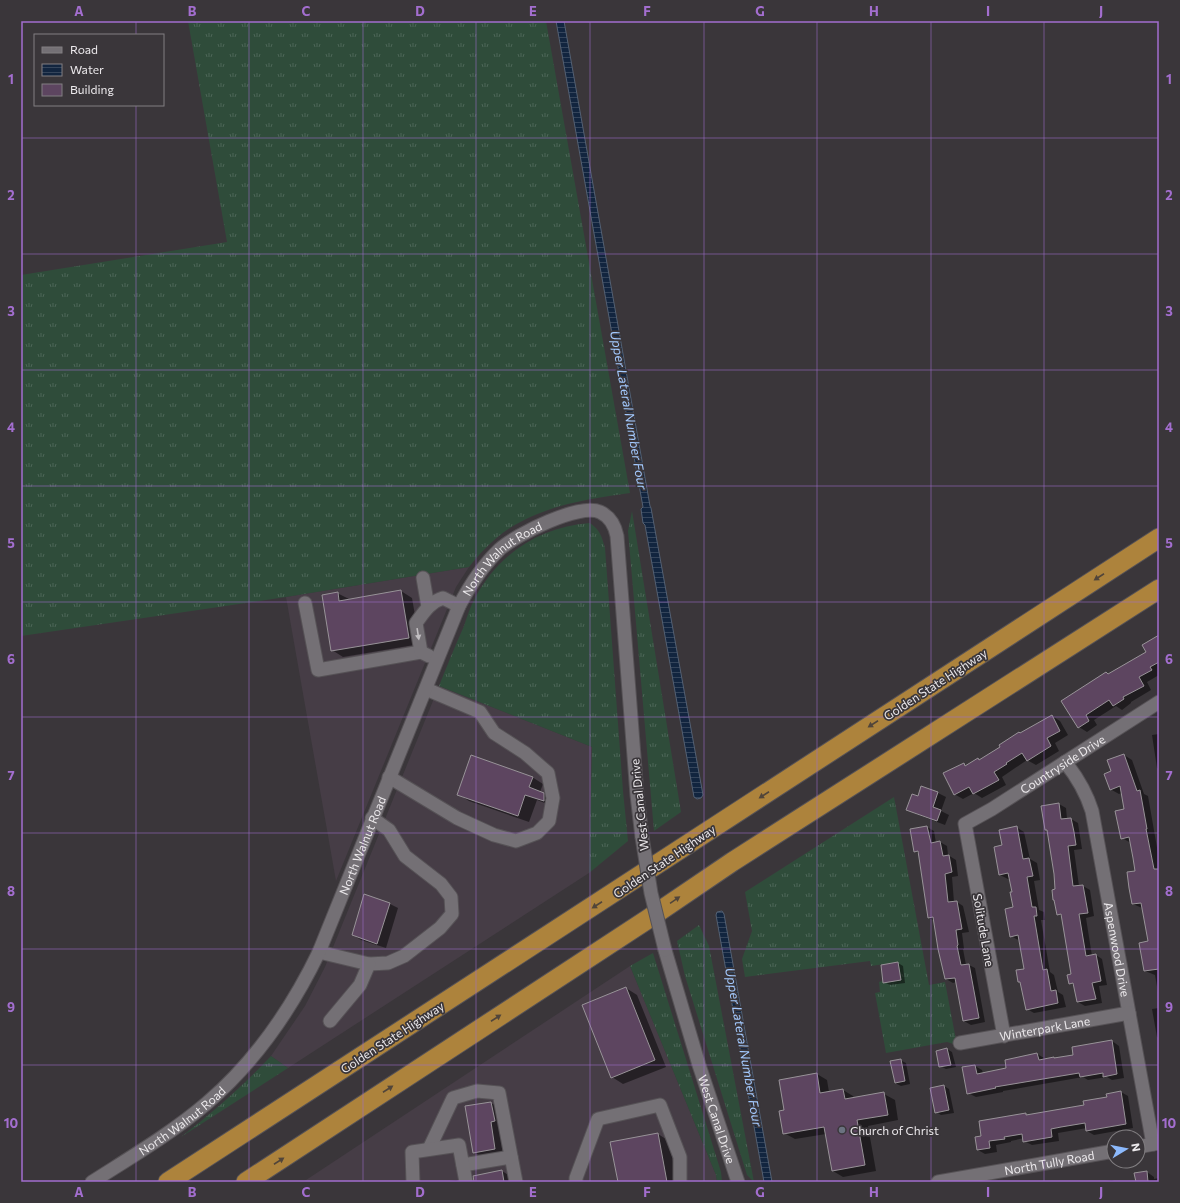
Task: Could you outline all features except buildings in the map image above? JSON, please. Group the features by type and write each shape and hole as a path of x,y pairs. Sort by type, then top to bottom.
{"highway":[{"path":"1132,556 1149,532 1159,525"},
{"name":"Golden State Highway","path":"168,1182 628,885 1159,538"},
{"path":"246,1182 648,919 732,862 1159,589"}],"street":[{"name":"North Walnut Road","path":"92,1182 166,1134 207,1103 257,1052 299,992 318,952 459,606 486,563 516,537 548,521 592,511 599,512 606,516"},
{"name":"West Canal Drive","path":"606,516 615,527 617,536 636,788 651,893 665,950 697,1058 738,1182"},
{"path":"423,578 428,606"},
{"path":"421,652 416,623 428,606 435,600 443,598 459,606"},
{"path":"305,603 318,670 421,652 437,660"},
{"path":"389,777 457,818 494,835 516,841 537,833 549,820 553,798 548,773 525,753 494,733 480,712 426,689"},
{"name":"Countryside Drive","path":"965,824 992,809 1159,702"},
{"name":"Aspenwood Drive","path":"1065,762 1082,785 1088,797 1092,811 1129,1013 1156,1143"},
{"path":"318,952 369,964 388,962 404,956 440,928 452,914 452,897 442,884 405,856 389,830 372,818"},
{"name":"Solitude Lane","path":"965,824 1004,1036"},
{"path":"330,1021 360,985 369,964"},
{"name":"Winterpark Lane","path":"960,1043 1129,1013"},
{"path":"429,1149 453,1098 477,1091 499,1093 516,1182"},
{"path":"576,1182 576,1178 598,1119 660,1105 680,1157 680,1182"},
{"path":"1146,1145 1156,1143"},
{"path":"413,1182 412,1152 459,1145 466,1182"},
{"name":"North Tully Road","path":"938,1182 1106,1152"},
{"path":"463,1165 511,1157"}],"shaded area":[{"path":"469,567 456,587 336,881 286,597"},
{"path":"439,686 592,747 589,873 288,1068 271,1056 305,1006 325,967"},
{"path":"630,966 716,1175 717,1182 303,1182"}],"green space":[{"path":"188,21 546,21 630,493 564,505 533,516 504,532 481,553 469,567 286,597 21,636 21,275 227,242"},
{"path":"632,511 681,812 654,831 628,531"},
{"path":"590,523 600,534 605,548 628,841 589,873 592,747 439,686 473,601 496,568 523,545 538,537 554,530"},
{"path":"894,797 929,985 945,982 957,1045 947,1042 886,1053 875,993 880,992 879,982 883,981 884,983 900,980 898,962 871,966 870,961 745,977 742,959 752,931 745,892"},
{"path":"699,925 709,946 754,1182 747,1175 685,976 677,941"},
{"path":"653,953 721,1172 722,1182 717,1182 716,1175 630,966"},
{"path":"271,1056 288,1068 181,1137 228,1098"}],"water":[{"name":"Upper Lateral Number Four","path":"556,21 564,21 703,795 701,798 697,799 694,797 645,525 643,523 641,509 643,507"},
{"name":"Upper Lateral Number Four","path":"722,911 724,914 772,1182 764,1182 716,915 717,912"}],"place":[{"name":"Church of Christ","path":"842,1130"}]}
